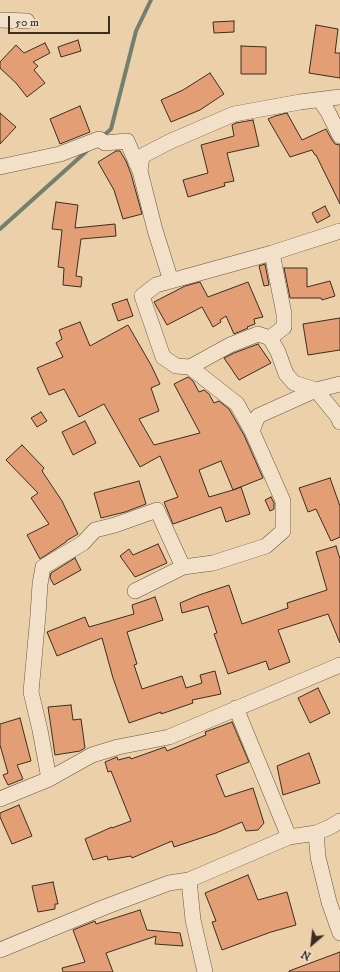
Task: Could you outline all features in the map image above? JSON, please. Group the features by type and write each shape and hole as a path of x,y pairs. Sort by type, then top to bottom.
{"street":[{"path":"0,20 27,20"},
{"path":"140,171 142,156 169,142 234,114 300,102 340,97"},
{"path":"320,100 340,136"},
{"path":"0,167 60,154 99,139 105,143 127,141 140,171 155,230 171,281"},
{"path":"340,231 272,253 156,285 142,296 163,357 176,366 190,367 230,345 258,334 270,338 278,352 286,374 290,379 294,383 316,390 338,416 340,422"},
{"path":"270,338 284,327 284,314 272,253"},
{"path":"135,591 183,567 213,563 266,546 283,531 283,501 252,431 237,404 190,367"},
{"path":"252,431 258,416 316,390 340,384"},
{"path":"49,779 31,692 40,584 43,567 83,543 95,530 115,525 157,510 183,567"},
{"path":"0,799 49,779 92,755 118,747 169,737 340,665"},
{"path":"236,708 289,837"},
{"path":"0,950 105,907 169,883 189,880 289,837 316,833 340,821"},
{"path":"316,833 318,857 329,902 340,933"},
{"path":"189,880 193,920 205,972"}],"building":[{"path":"234,21 234,32 214,33 213,22"},
{"path":"316,25 338,29 335,53 340,53 340,78 309,73"},
{"path":"78,40 81,51 61,57 58,47"},
{"path":"45,43 50,53 33,62 38,66 34,70 45,83 27,97 16,83 0,68 0,62 16,45 24,53"},
{"path":"241,46 266,47 266,74 241,74"},
{"path":"210,73 224,94 200,110 171,122 161,100 183,90"},
{"path":"80,106 90,132 60,144 50,119"},
{"path":"0,113 16,127 0,144"},
{"path":"287,113 302,140 326,129 335,144 340,145 340,204 316,155 312,150 290,157 268,119"},
{"path":"253,120 259,146 227,153 234,181 224,183 225,186 188,197 183,180 208,173 201,145 234,136 232,125"},
{"path":"116,151 120,151 126,161 142,214 123,219 114,190 98,162"},
{"path":"56,202 78,205 75,228 115,224 116,236 81,239 76,276 82,277 81,287 63,285 64,268 58,267 62,230 52,229"},
{"path":"325,206 330,216 317,223 312,213"},
{"path":"265,264 269,285 264,286 259,266"},
{"path":"284,268 307,268 307,287 330,281 335,296 322,300 321,298 290,298"},
{"path":"200,282 208,297 248,282 263,317 254,319 255,324 234,334 226,316 220,320 221,322 213,327 202,307 167,325 154,302 185,286"},
{"path":"127,299 133,316 118,321 112,304"},
{"path":"340,318 340,350 308,355 303,324"},
{"path":"80,322 90,346 128,325 160,384 151,388 159,411 139,419 154,445 200,433 174,384 188,377 193,381 199,392 204,390 209,394 214,403 219,401 229,409 244,435 263,478 233,490 241,487 250,514 226,522 221,507 173,524 164,502 178,497 160,456 140,467 104,404 79,417 64,389 49,395 37,368 63,357 56,343 62,339 59,330","holes":["221,461 233,490 209,497 199,470"]},
{"path":"258,344 271,363 239,380 224,358"},
{"path":"41,412 47,421 37,427 31,418"},
{"path":"85,421 96,443 73,455 62,432"},
{"path":"22,445 44,468 42,471 62,501 78,534 40,559 27,535 49,524 31,498 38,493 6,460"},
{"path":"330,478 340,506 340,537 331,541 316,509 308,512 299,488"},
{"path":"139,481 146,504 125,512 101,518 94,493"},
{"path":"271,497 274,503 274,509 270,511 265,500"},
{"path":"158,544 167,563 135,577 120,556 129,549 133,555"},
{"path":"336,546 340,559 340,643 328,614 278,630 290,662 269,670 266,661 228,674 214,634 217,633 208,606 182,613 180,603 229,585 242,624 288,608 287,603 327,590 316,552"},
{"path":"75,558 81,570 54,585 50,578 51,573"},
{"path":"155,597 163,620 127,632 137,664 134,665 142,689 182,676 186,688 202,683 200,675 215,671 221,694 192,700 193,703 129,723 113,678 102,638 57,656 47,632 85,617 89,627 134,614 132,605"},
{"path":"318,688 330,713 310,723 298,698"},
{"path":"71,705 73,720 81,719 85,748 80,751 55,755 48,707"},
{"path":"20,718 31,761 17,765 23,779 8,785 3,775 8,773 0,745 0,724"},
{"path":"232,722 249,762 216,775 225,797 253,788 264,823 258,830 246,831 242,822 216,833 174,847 172,841 132,858 131,856 108,860 107,856 93,860 85,839 112,827 131,821 111,771 108,772 105,762 117,757 118,760 130,757 131,759 165,747 167,751 206,735 205,732"},
{"path":"309,753 320,783 283,795 277,766"},
{"path":"19,805 32,836 12,844 0,817 0,813"},
{"path":"248,875 258,900 287,892 296,925 271,932 222,950 212,922 216,921 205,893"},
{"path":"53,882 58,904 55,904 55,909 38,912 32,886"},
{"path":"140,910 147,930 180,933 183,946 155,944 156,936 106,953 113,972 63,972 62,968 85,962 73,930 95,921 96,924"},
{"path":"340,952 340,972 289,972 289,971"}],"waterway":[{"path":"101,138 111,129 136,31 151,0"},
{"path":"0,229 89,149"}]}
